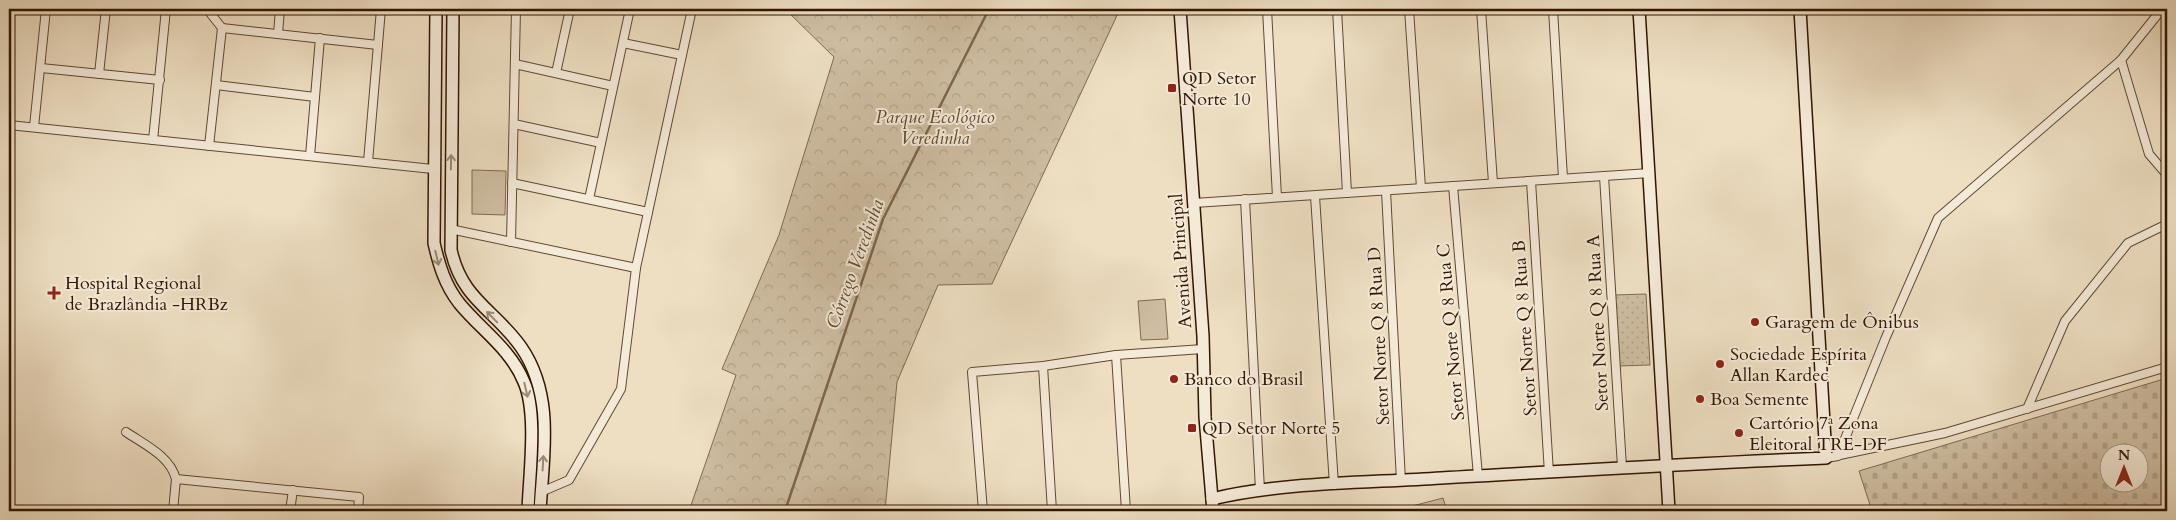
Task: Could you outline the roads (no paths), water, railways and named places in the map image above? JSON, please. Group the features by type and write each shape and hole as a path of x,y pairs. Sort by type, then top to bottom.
{"street":[{"path":"34,127 46,9"},
{"path":"99,74 106,9"},
{"path":"153,140 166,9"},
{"path":"207,9 222,28 209,146"},
{"path":"278,34 280,9"},
{"path":"368,162 381,9"},
{"path":"436,9 433,169 434,243 440,270 459,302 508,353 525,383 532,416 528,511"},
{"path":"453,9 450,228 455,269 467,290 521,347 538,377 545,413 540,511"},
{"path":"511,242 516,9"},
{"path":"556,73 570,9"},
{"path":"589,199 630,9"},
{"path":"542,492 569,480 621,389 636,268 692,9"},
{"name":"Avenida Principal","path":"1180,9 1194,202 1205,417 1212,505"},
{"path":"1267,9 1277,197"},
{"path":"1337,9 1347,193"},
{"path":"1409,9 1421,188"},
{"path":"1481,9 1493,183"},
{"path":"1553,9 1563,178"},
{"path":"1640,9 1668,465 1669,511"},
{"path":"1800,9 1826,458"},
{"path":"1212,505 1260,490 1622,467 1838,456 1938,218 2121,60 2162,9"},
{"path":"222,28 378,44"},
{"path":"310,156 320,38"},
{"path":"623,43 682,55"},
{"path":"435,59 440,64 447,64 452,60"},
{"path":"2121,60 2149,154 2167,175"},
{"path":"515,64 613,86"},
{"path":"41,68 160,80"},
{"path":"434,83 439,79 447,79 452,85"},
{"path":"216,85 315,97"},
{"path":"514,124 601,143"},
{"path":"9,125 433,169"},
{"path":"1194,202 1315,196 1650,173"},
{"name":"Setor Norte Q 8 Rua A","path":"1604,176 1622,467"},
{"name":"Setor Norte Q 8 Rua B","path":"1531,181 1549,473"},
{"path":"512,183 648,212"},
{"name":"Setor Norte Q 8 Rua C","path":"1453,186 1478,476"},
{"name":"Setor Norte Q 8 Rua D","path":"1386,191 1402,481"},
{"path":"1315,196 1334,485"},
{"path":"1245,199 1260,490"},
{"path":"433,209 442,216 446,216 450,211"},
{"path":"434,227 442,222 450,228 636,268"},
{"path":"2027,409 2065,320 2128,243 2167,224"},
{"path":"450,287 462,281"},
{"path":"984,511 972,372 1043,366 1116,355 1203,349"},
{"path":"1116,355 1126,511"},
{"path":"1043,366 1052,511"},
{"path":"1826,458 1945,433 2167,367"},
{"path":"126,432 163,457 174,468 176,480 173,511"},
{"path":"176,480 360,497 358,511"},
{"path":"290,511 293,490"}],"waterway":[{"name":"Córrego Veredinha","path":"785,511 883,219 989,9"}],"place":[{"name":"QD Setor Norte 10","path":"1172,88"},
{"name":"Hospital Regional de Brazlândia -HRBz","path":"54,293"},
{"name":"Garagem de Ônibus","path":"1755,322"},
{"name":"Sociedade Espírita Allan Kardec","path":"1720,364"},
{"name":"Banco do Brasil","path":"1174,379"},
{"name":"Boa Semente","path":"1700,399"},
{"name":"QD Setor Norte 5","path":"1192,428"},
{"name":"Cartório 7ª Zona Eleitoral TRE-DF","path":"1739,433"}],"park label":[{"name":"Parque Ecológico Veredinha","path":"935,127"}]}
